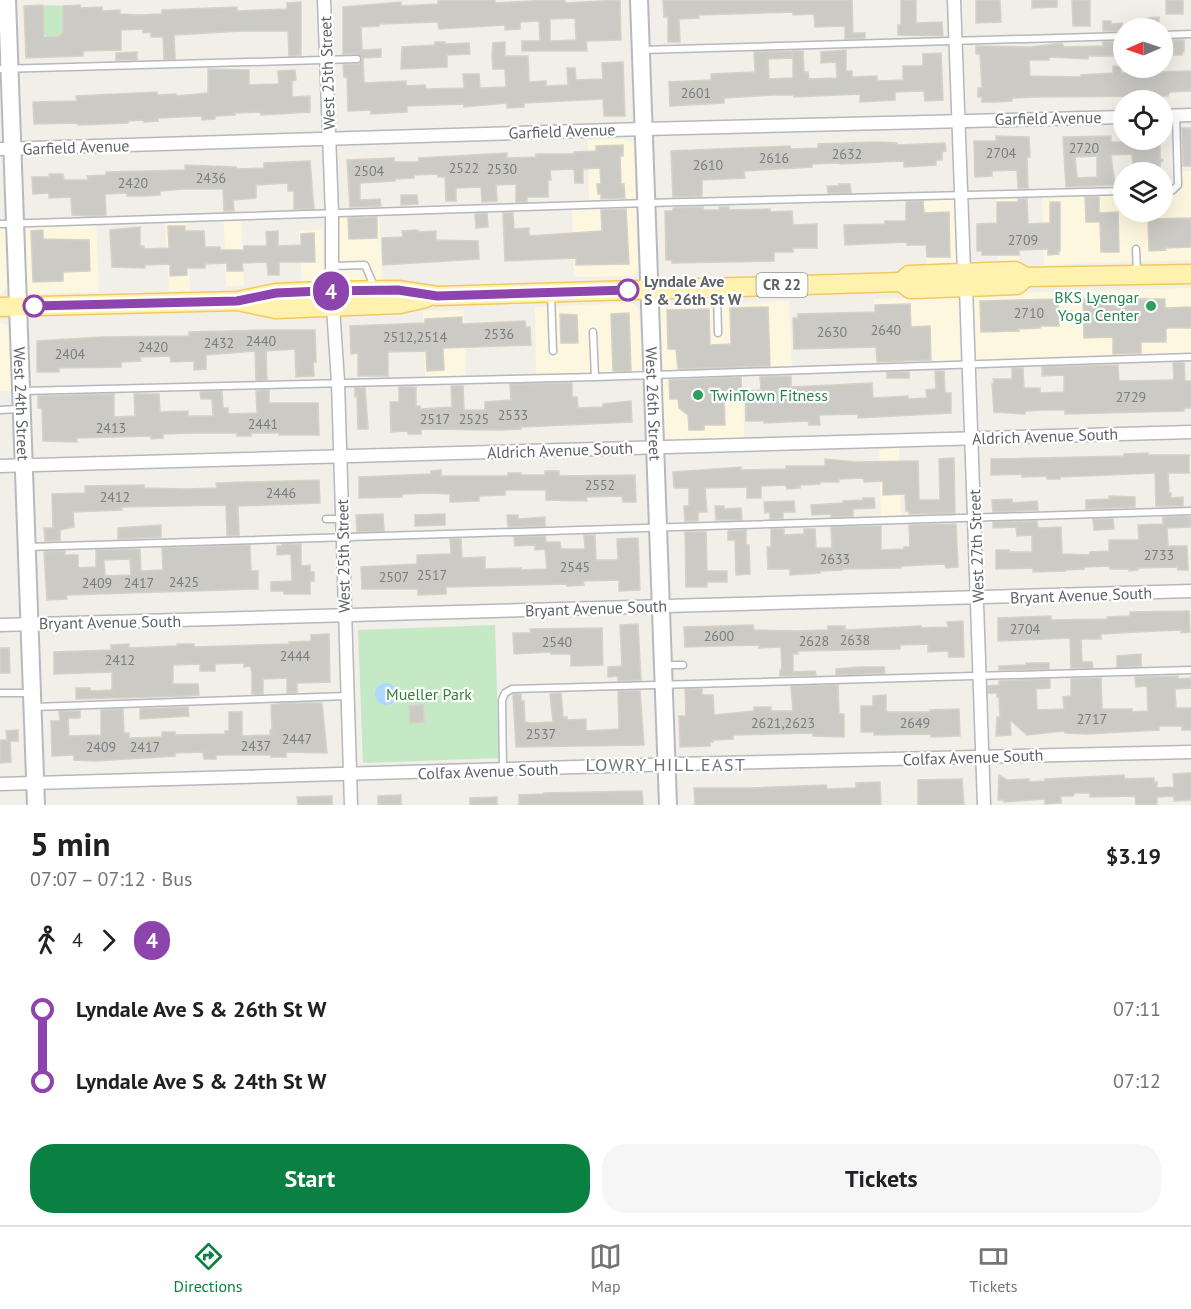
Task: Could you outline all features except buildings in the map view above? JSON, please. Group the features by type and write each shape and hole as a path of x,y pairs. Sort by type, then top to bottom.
{"main road":[{"name":"CR 22","path":"0,307 237,301 276,309 376,290 398,290 437,296 901,282 910,289 965,279 1017,285 1026,277 1191,274"},
{"name":"CR 22","path":"333,299 400,304 437,296"}],"street":[{"name":"West 24th Street","path":"7,0 5,69 8,224 20,306 36,805"},
{"name":"West 25th Street","path":"324,0 351,805"},
{"name":"West 26th Street","path":"639,0 668,805"},
{"name":"West 27th Street","path":"954,0 973,438 984,805"},
{"path":"1173,115 1191,115"},
{"name":"Garfield Avenue","path":"6,149 1113,117"},
{"name":"Aldrich Avenue South","path":"0,466 1191,432"},
{"name":"Bryant Avenue South","path":"0,625 1191,591"},
{"name":"Colfax Avenue South","path":"0,784 1191,752"}],"lane":[{"path":"1173,35 1191,34"},
{"path":"641,50 1113,36"},
{"path":"5,69 357,59"},
{"path":"1173,190 1178,185 1176,115"},
{"path":"8,224 647,203 1113,191"},
{"path":"1136,249 1137,275"},
{"path":"332,266 365,265 376,290"},
{"path":"717,287 718,333"},
{"path":"551,293 553,351"},
{"path":"593,332 595,377"},
{"path":"22,391 595,377 1191,357"},
{"path":"0,410 23,409"},
{"path":"27,547 1191,511"},
{"path":"326,519 342,519"},
{"path":"663,665 683,664"},
{"path":"503,770 502,700 505,693 512,689 942,680 1191,670"},
{"path":"0,693 33,700 347,696"}],"shaded area":[{"path":"627,139 634,144 638,269 630,276 574,277 572,201 589,200 588,140"},
{"path":"1191,171 1191,260 1044,265 1042,196 1113,193 1113,222 1173,222 1173,190 1180,190 1180,172"},
{"path":"954,194 956,261 953,266 926,267 924,195"},
{"path":"996,196 1017,196 1019,266 998,266"},
{"path":"379,212 382,283 341,282 336,214"},
{"path":"187,217 190,290 169,291 165,218"},
{"path":"96,220 99,292 30,294 27,292 22,223"},
{"path":"241,220 244,286 226,286 224,221"},
{"path":"0,221 5,221 8,287 0,295"},
{"path":"322,230 324,283 302,286 299,231"},
{"path":"1191,288 1191,355 975,361 973,294"},
{"path":"956,295 959,298 960,365 876,367 874,299"},
{"path":"789,301 792,371 743,372 744,439 663,439 659,310 662,306"},
{"path":"632,303 639,311 643,373 536,375 535,307"},
{"path":"464,310 466,376 425,378 423,311"},
{"path":"0,323 7,324 10,330 12,391 0,391"},
{"path":"899,448 901,518 881,519 879,450"}],"green space":[{"path":"43,5 63,6 63,33 58,37 48,37 44,34"},
{"name":"Mueller Park","path":"495,625 499,758 363,763 358,630"}],"water":[{"path":"386,683 394,686 397,694 394,702 386,705 378,702 375,694 378,686"}],"bus line":[{"name":"4","path":"34,306 237,301 276,293 321,291 398,290 437,296 628,290"}],"place":[{"name":"Lyndale Ave S & 26th St W","path":"628,290"},
{"name":"BKS Lyengar Yoga Center","path":"1151,306"},
{"name":"TwinTown Fitness","path":"698,395"}],"district":[{"name":"LOWRY HILL EAST","path":"666,765"}]}
